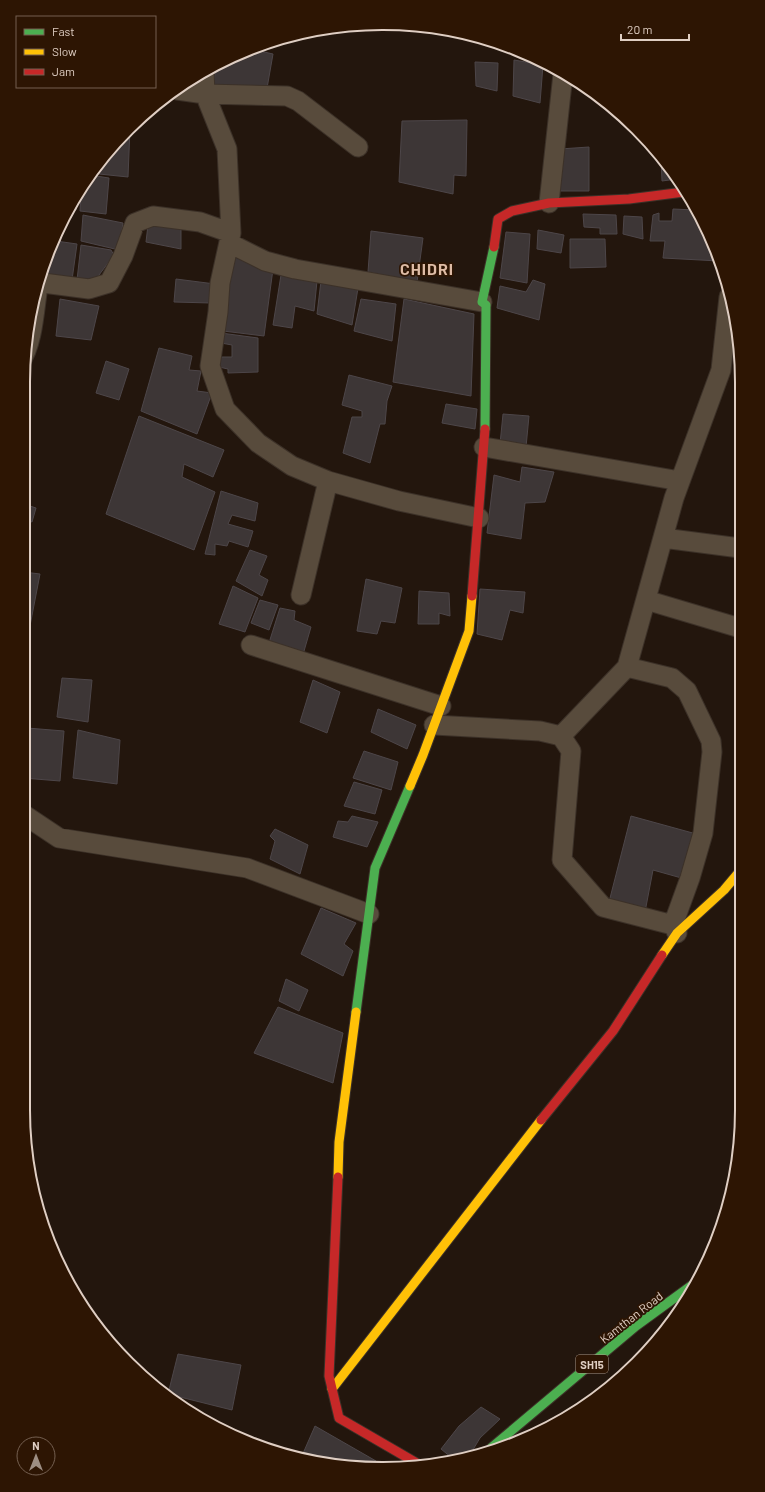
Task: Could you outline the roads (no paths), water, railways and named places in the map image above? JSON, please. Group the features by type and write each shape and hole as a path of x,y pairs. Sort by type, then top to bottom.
{"street":[{"path":"204,78 205,94 226,149 230,238 220,283 218,312 210,366 225,409 258,443 292,466 328,481 399,501 479,518"},
{"path":"549,204 562,79"},
{"path":"184,91 205,94 287,96 298,101 358,147"},
{"path":"482,302 495,244 498,219 512,211 549,204 629,199 680,193"},
{"path":"45,282 89,289 109,283 123,256 135,223 152,216 200,222 230,238 265,261 295,269 482,302 486,305 486,416 469,631 423,754 375,868 339,1142 330,1376 332,1389 339,1418 412,1460"},
{"path":"561,736 627,667 674,498 721,370 727,311"},
{"path":"484,447 680,482"},
{"path":"301,595 328,481"},
{"path":"663,538 735,547"},
{"path":"646,600 735,627"},
{"path":"251,645 441,706"},
{"path":"332,1389 556,1100 613,1031 675,929 704,824 712,752 711,740 687,691 672,678 627,667"},
{"path":"434,725 540,731 561,736 571,751 562,860 603,907 675,929"},
{"path":"30,819 59,838 247,868 369,914"},
{"path":"675,929 724,890 735,877"},
{"name":"Kamthan Road","path":"498,1442 636,1326 686,1290"}],"lane":[{"path":"32,349 34,344 38,311"}],"district":[{"name":"CHIDRI","path":"427,268"}]}
